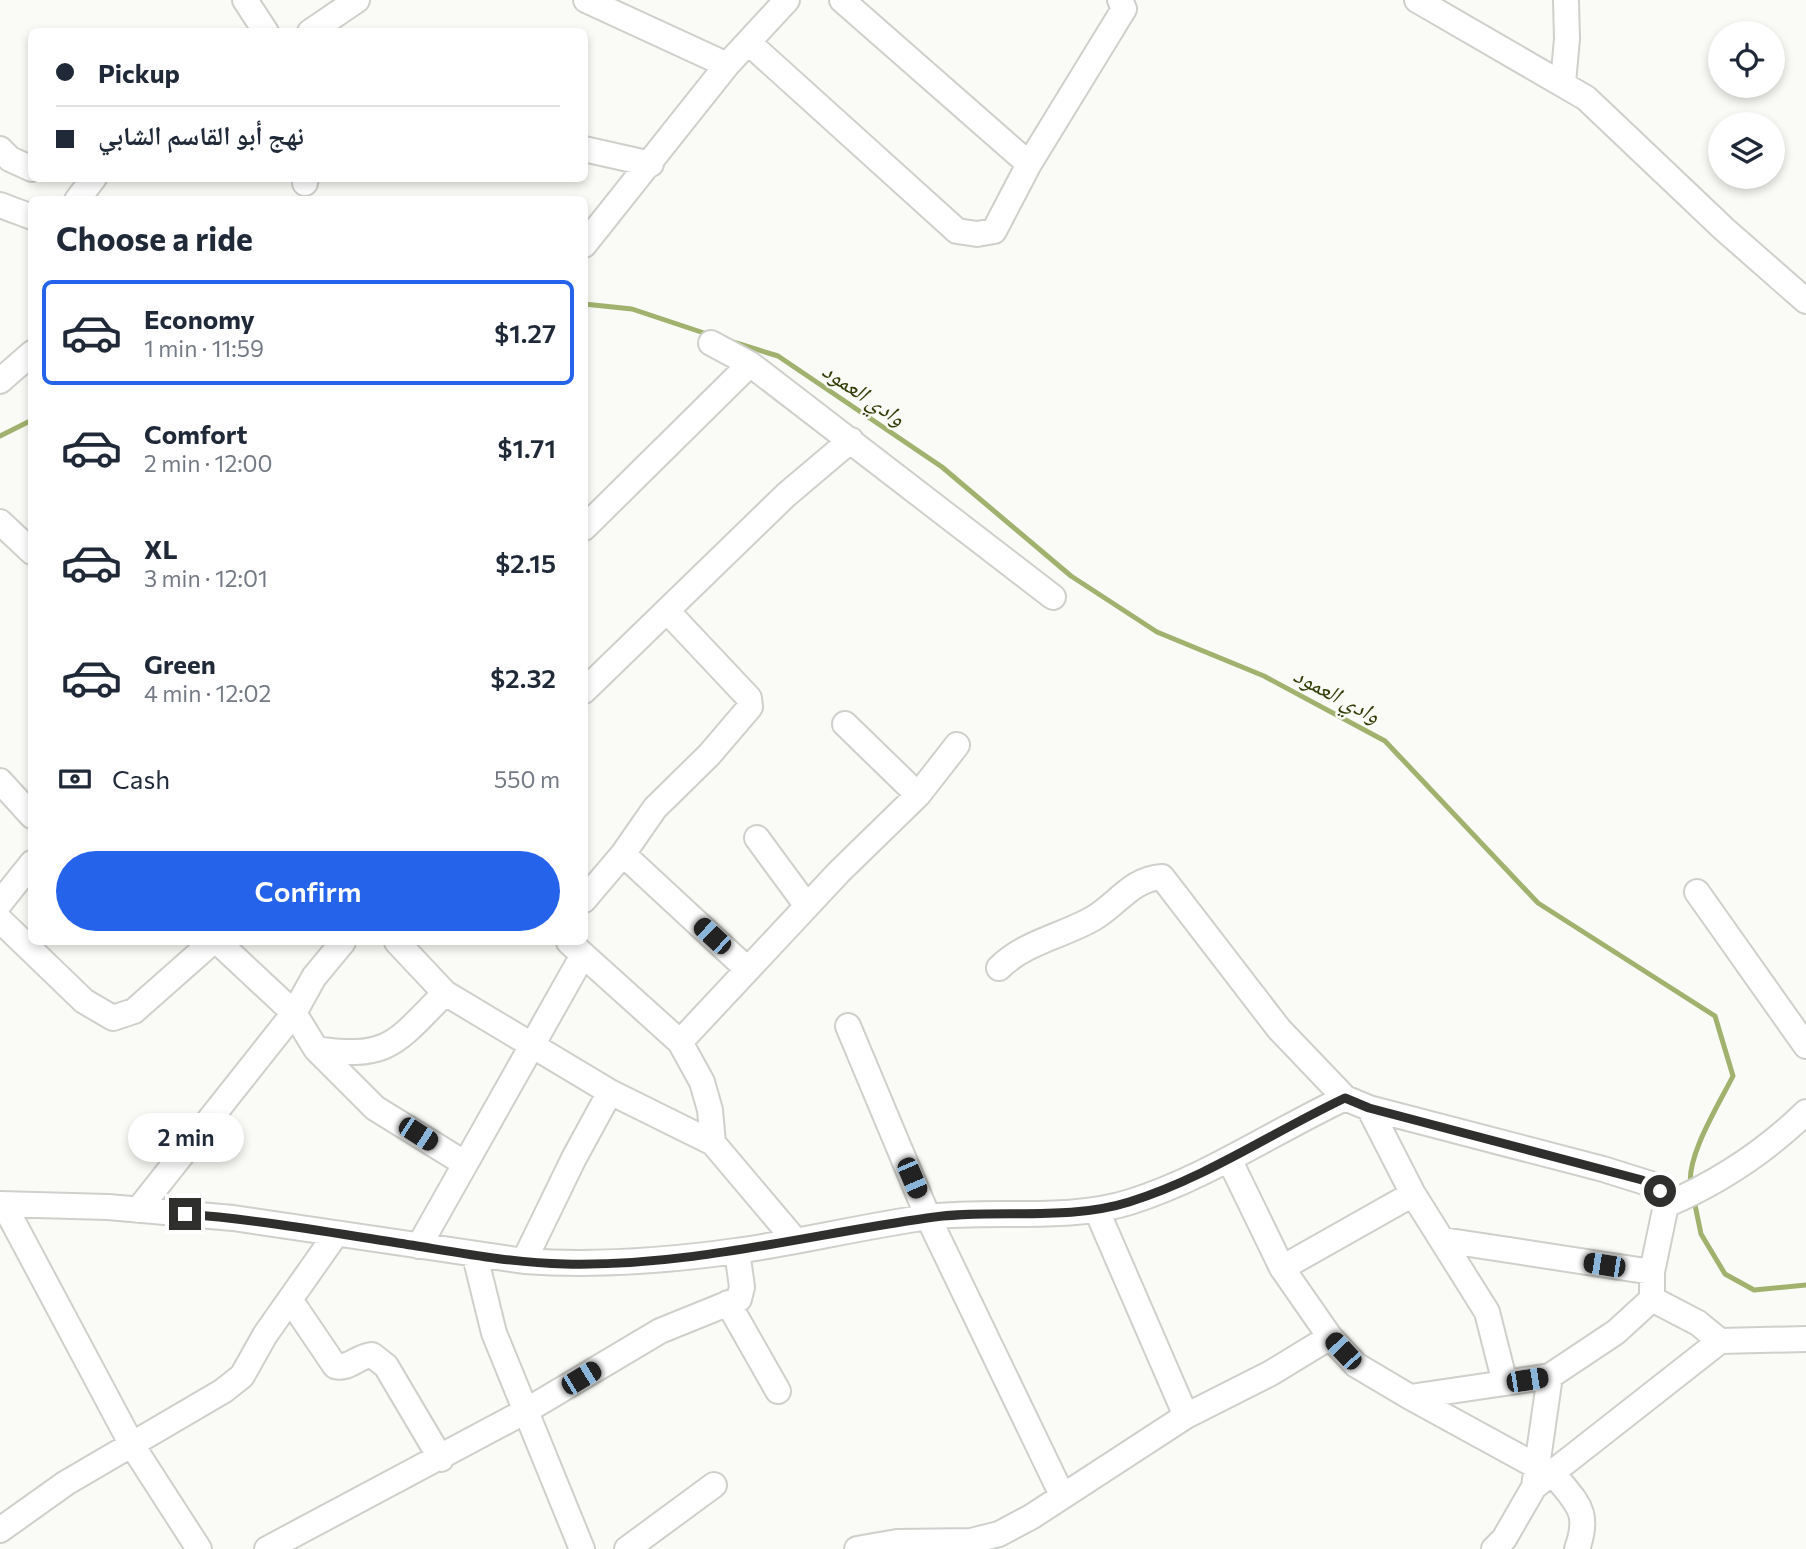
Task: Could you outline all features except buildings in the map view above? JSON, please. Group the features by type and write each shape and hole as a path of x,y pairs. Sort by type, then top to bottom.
{"street":[{"path":"316,28 357,0"},
{"path":"586,0 727,65"},
{"path":"588,240 727,65 787,0"},
{"path":"842,0 1030,164"},
{"path":"749,43 957,231 977,234 993,230 1124,9 1120,0"},
{"path":"1418,0 1586,98 1724,229 1806,301"},
{"path":"1563,83 1567,39 1566,0"},
{"path":"0,149 10,159 28,167"},
{"path":"588,150 651,164"},
{"path":"0,205 28,216"},
{"path":"711,343 750,364 1053,597"},
{"path":"0,381 28,356"},
{"path":"588,524 750,364"},
{"path":"588,687 786,495 851,440"},
{"path":"0,522 28,548"},
{"path":"588,895 623,854 655,808 709,755 750,707 749,698 668,612"},
{"path":"845,724 918,795"},
{"path":"680,1041 807,906 918,795 957,745"},
{"path":"0,781 28,812"},
{"path":"757,838 807,906"},
{"path":"623,854 747,969"},
{"path":"0,902 28,868"},
{"path":"999,968 1020,951 1096,916 1136,884 1162,877 1279,1029 1345,1098 1369,1108 1642,1180 1675,1201"},
{"path":"1697,892 1806,1046"},
{"path":"0,920 85,1001 113,1018 134,1011 209,945"},
{"path":"221,945 294,1013 316,1049 375,1108 464,1163"},
{"path":"138,1210 294,1013 314,977 341,945"},
{"path":"400,945 445,993 610,1092 713,1143 795,1240"},
{"path":"419,1246 464,1163 533,1047 576,948 680,1041 702,1082 710,1110 713,1143"},
{"path":"316,1049 351,1054 381,1050 400,1038 445,993"},
{"path":"848,1026 929,1217 1062,1496"},
{"path":"524,1261 574,1158 610,1092"},
{"path":"2,1205 138,1210 233,1218 475,1256 566,1264 609,1263 737,1251 929,1217 978,1213 1097,1211 1158,1192 1229,1159 1288,1125 1345,1098"},
{"path":"1369,1108 1413,1194 1487,1311 1505,1383"},
{"path":"1410,1397 1550,1376 1616,1332 1652,1299 1652,1272 1675,1201 1710,1185 1789,1129 1806,1112"},
{"path":"1229,1159 1282,1268 1330,1337 1356,1365 1541,1475 1582,1510 1583,1529 1577,1549"},
{"path":"1282,1268 1413,1194"},
{"path":"2,1205 132,1445 199,1549"},
{"path":"1097,1211 1186,1416"},
{"path":"0,1530 66,1483 223,1391 242,1376 265,1335 336,1234"},
{"path":"1443,1240 1652,1272"},
{"path":"267,1549 441,1459 660,1331 741,1296 737,1251"},
{"path":"475,1256 494,1333 582,1549"},
{"path":"1652,1299 1698,1323 1720,1341"},
{"path":"291,1301 335,1366 344,1367 364,1355 372,1355 386,1366 441,1459"},
{"path":"728,1303 778,1391"},
{"path":"857,1549 897,1542 980,1539 999,1534 1186,1416 1271,1373 1330,1337"},
{"path":"1494,1549 1504,1539 1541,1475 1720,1341 1806,1339"},
{"path":"1541,1475 1550,1376"},
{"path":"627,1549 714,1485"}],"waterway":[{"name":"وادي العمود","path":"588,304 632,309 710,335"},
{"name":"وادي العمود","path":"733,342 778,356 942,467 1071,576 1157,632 1264,676 1385,741 1538,903 1715,1016 1733,1076 1698,1147 1693,1161 1691,1187"},
{"name":"وادي العمود","path":"0,436 28,422"},
{"name":"وادي العمود","path":"1694,1200 1701,1234 1725,1274 1754,1290 1806,1285"}],"route":[{"path":"185,1214 291,1226 475,1256 524,1261 566,1264 668,1258 737,1251 929,1217 978,1213 1097,1211 1131,1202 1185,1181 1288,1125 1345,1098 1369,1108 1642,1180 1660,1191"}]}
